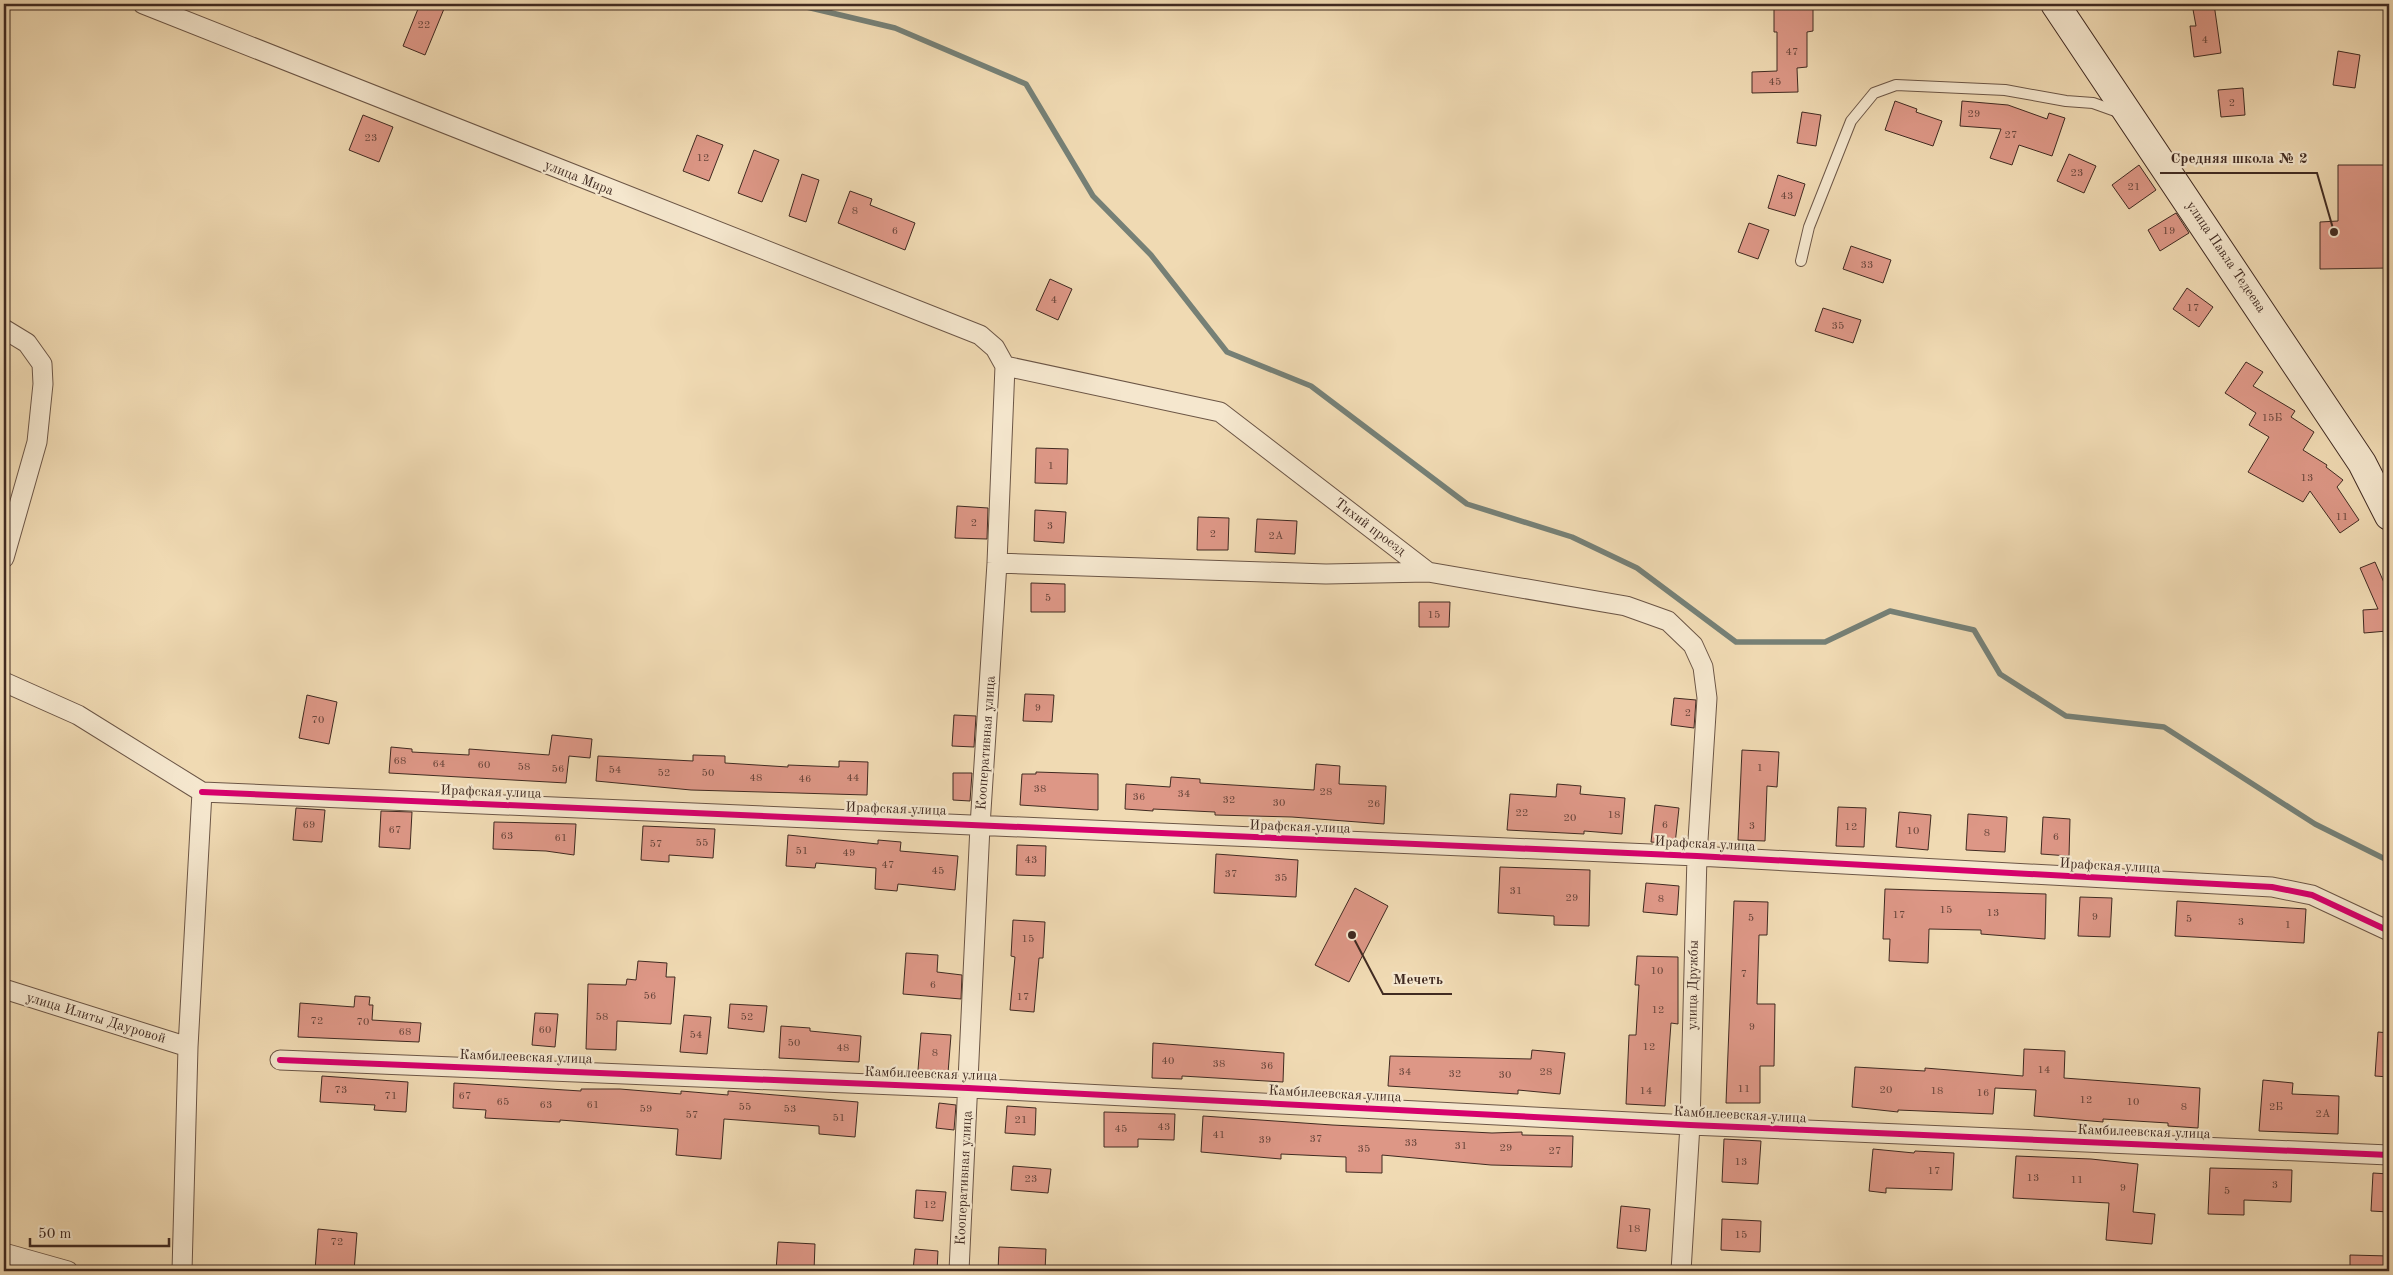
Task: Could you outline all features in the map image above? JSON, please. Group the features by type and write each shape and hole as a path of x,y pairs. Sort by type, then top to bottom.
{"main road":[{"name":"улица Павла Тедеева","path":"2055,4 2362,463 2389,516"}],"street":[{"name":"улица Мира","path":"143,4 980,335 995,348 1005,366"},
{"path":"4,329 27,343 42,364 43,384 37,442 4,558"},
{"name":"Кооперативная улица","path":"959,1271 980,826 997,563 1005,366"},
{"name":"Тихий проезд","path":"1005,366 1220,412 1428,572 1626,606 1668,621 1693,645 1703,667 1707,698"},
{"path":"997,563 1326,574 1428,572"},
{"path":"4,682 78,715 202,792 188,1047 182,1271"},
{"name":"улица Дружбы","path":"1680,1271 1690,1125 1697,856 1707,698"},
{"name":"Ирафская улица","path":"202,792 1697,856 2272,887 2312,895 2389,931"},
{"name":"улица Илиты Дауровой","path":"4,989 188,1047"},
{"name":"Камбилеевская улица","path":"280,1060 968,1088 1690,1125 2389,1155"},
{"path":"4,1253 68,1271"}],"lane":[{"path":"1801,261 1809,227 1851,121 1874,93 1896,86 2006,90 2092,103 2131,117"}],"building":[{"path":"420,4 446,4 425,55 403,46"},
{"path":"2192,4 2214,4 2221,53 2194,57 2190,26 2196,26"},
{"path":"1813,5 1813,31 1807,32 1807,67 1797,68 1798,92 1752,93 1752,72 1777,71 1777,32 1774,32 1774,6"},
{"path":"2338,51 2360,55 2355,88 2333,85"},
{"path":"2243,88 2245,115 2221,117 2218,90"},
{"path":"1895,101 1917,109 1916,112 1942,121 1933,146 1885,130"},
{"path":"1962,101 2008,105 2047,119 2049,113 2065,118 2052,156 2019,145 2012,165 1990,158 2001,129 1960,126"},
{"path":"1802,112 1821,115 1816,146 1797,143"},
{"path":"363,115 393,127 379,162 349,150"},
{"path":"697,135 723,145 709,181 683,171"},
{"path":"754,150 779,160 762,202 738,193"},
{"path":"2069,154 2096,166 2084,193 2057,181"},
{"path":"2139,165 2156,190 2129,209 2112,185"},
{"path":"2338,165 2389,165 2389,268 2320,269 2320,222 2338,221"},
{"path":"802,174 819,180 806,222 789,216"},
{"path":"1778,175 1805,184 1795,216 1768,208"},
{"path":"850,191 872,199 870,205 915,223 905,250 838,223"},
{"path":"2176,213 2189,233 2160,251 2148,230"},
{"path":"1749,223 1769,230 1758,259 1738,252"},
{"path":"1851,246 1891,260 1883,283 1843,269"},
{"path":"1050,279 1072,289 1058,320 1036,310"},
{"path":"2187,288 2213,307 2199,327 2173,309"},
{"path":"1823,308 1861,320 1853,343 1815,331"},
{"path":"2246,362 2263,372 2253,386 2295,411 2291,417 2314,432 2303,450 2327,465 2326,467 2343,480 2337,487 2359,520 2340,533 2310,491 2303,502 2248,472 2269,437 2249,425 2256,413 2225,393"},
{"path":"1036,448 1068,449 1067,484 1035,483"},
{"path":"957,506 988,508 987,539 955,538"},
{"path":"1035,510 1066,512 1064,543 1034,541"},
{"path":"1198,517 1229,518 1228,550 1197,550"},
{"path":"1257,519 1297,521 1295,554 1255,552"},
{"path":"2375,562 2389,594 2389,635 2387,631 2364,633 2363,610 2378,609 2360,568"},
{"path":"1031,583 1065,584 1065,612 1031,612"},
{"path":"1419,602 1450,602 1449,627 1419,627"},
{"path":"1025,694 1054,695 1052,722 1023,721"},
{"path":"307,695 337,702 329,744 299,738"},
{"path":"1674,698 1696,700 1694,728 1671,725"},
{"path":"954,715 976,716 974,747 952,746"},
{"path":"552,735 592,739 590,758 569,756 566,783 389,773 391,747 412,749 412,752 469,755 469,749 549,755"},
{"path":"1742,750 1779,752 1777,787 1767,786 1765,841 1738,840"},
{"path":"693,755 725,756 725,763 788,767 788,765 839,767 839,761 868,762 867,795 691,790 596,781 598,756 693,761"},
{"path":"1316,764 1340,766 1339,784 1386,786 1384,824 1292,817 1215,815 1215,812 1125,809 1126,784 1170,787 1171,777 1200,779 1200,783 1314,790"},
{"path":"1036,772 1098,774 1098,810 1020,805 1022,774 1036,774"},
{"path":"953,773 972,773 970,801 953,800"},
{"path":"1557,784 1581,786 1580,794 1625,798 1622,834 1584,831 1584,834 1507,830 1510,794 1556,797"},
{"path":"1655,805 1679,808 1675,844 1651,842"},
{"path":"1838,807 1866,808 1864,847 1836,846"},
{"path":"296,808 325,810 322,842 293,840"},
{"path":"381,811 412,812 410,849 379,847"},
{"path":"1899,812 1931,815 1928,850 1896,847"},
{"path":"1968,814 2007,817 2005,852 1966,850"},
{"path":"2043,817 2070,819 2069,856 2041,854"},
{"path":"494,822 576,824 574,855 546,851 493,849"},
{"path":"643,826 715,829 713,858 669,855 669,862 641,860"},
{"path":"788,835 878,844 878,840 901,842 900,851 958,856 955,890 898,884 897,891 875,889 876,868 816,863 815,868 786,866"},
{"path":"1017,845 1046,846 1045,876 1016,875"},
{"path":"1216,854 1298,860 1296,897 1214,893"},
{"path":"1500,867 1590,870 1589,926 1554,925 1554,916 1498,913"},
{"path":"1646,883 1679,886 1677,915 1643,912"},
{"path":"1355,888 1388,906 1349,982 1315,965"},
{"path":"1885,889 2046,894 2045,939 1981,934 1981,930 1929,929 1928,963 1889,961 1890,939 1883,939"},
{"path":"2080,897 2112,898 2110,937 2078,936"},
{"path":"1734,901 1768,902 1767,935 1759,935 1757,1004 1775,1004 1774,1066 1760,1066 1760,1103 1726,1103"},
{"path":"2177,901 2306,909 2304,943 2175,936"},
{"path":"1013,920 1045,922 1043,958 1039,958 1034,1012 1010,1010 1015,957 1011,956"},
{"path":"906,953 938,955 937,972 962,975 961,999 903,994"},
{"path":"1637,956 1678,957 1678,1024 1671,1023 1665,1106 1626,1104 1629,1035 1636,1035 1639,985 1635,985"},
{"path":"638,961 667,963 666,977 675,977 671,1024 617,1021 616,1050 586,1049 588,984 626,985 627,979 636,980"},
{"path":"355,996 370,997 369,1005 373,1005 372,1020 421,1023 419,1042 298,1037 300,1003 354,1007"},
{"path":"730,1004 767,1006 764,1032 728,1028"},
{"path":"535,1013 558,1014 555,1047 532,1045"},
{"path":"684,1015 711,1017 707,1054 680,1052"},
{"path":"781,1026 810,1028 810,1031 861,1036 859,1062 779,1058"},
{"path":"2378,1032 2389,1033 2389,1077 2375,1076"},
{"path":"921,1033 951,1035 948,1073 918,1070"},
{"path":"1153,1043 1284,1053 1283,1082 1182,1076 1182,1079 1152,1078"},
{"path":"2024,1049 2065,1051 2064,1078 2200,1088 2198,1128 2168,1126 2168,1123 2103,1119 2103,1122 2034,1116 2036,1090 1995,1088 1993,1114 1898,1110 1898,1112 1852,1107 1855,1067 1925,1071 1925,1068 2023,1076"},
{"path":"1532,1050 1565,1053 1560,1094 1518,1090 1518,1094 1388,1086 1390,1056 1531,1059"},
{"path":"322,1076 408,1082 406,1112 374,1110 375,1105 320,1102"},
{"path":"2263,1080 2293,1083 2292,1094 2339,1096 2338,1134 2259,1131"},
{"path":"454,1083 581,1091 581,1089 620,1089 681,1094 681,1091 728,1095 728,1091 858,1102 855,1137 819,1134 819,1126 724,1119 721,1159 676,1155 678,1129 560,1120 560,1122 485,1118 486,1110 453,1108"},
{"path":"939,1103 956,1105 954,1130 936,1128"},
{"path":"1007,1106 1036,1108 1035,1135 1005,1133"},
{"path":"1104,1112 1175,1114 1174,1140 1138,1139 1138,1147 1104,1147"},
{"path":"1203,1116 1332,1125 1492,1133 1522,1132 1522,1135 1573,1136 1572,1167 1491,1165 1382,1155 1382,1173 1346,1172 1346,1157 1281,1154 1281,1159 1201,1152"},
{"path":"1724,1139 1761,1141 1758,1184 1722,1182"},
{"path":"1873,1149 1914,1153 1915,1151 1954,1153 1952,1190 1886,1188 1886,1193 1869,1191"},
{"path":"2016,1156 2091,1159 2138,1164 2133,1212 2155,1214 2152,1244 2106,1240 2109,1203 2013,1198"},
{"path":"1013,1166 1051,1169 1048,1193 1011,1190"},
{"path":"2210,1168 2292,1170 2291,1202 2244,1200 2244,1215 2208,1214"},
{"path":"2373,1173 2389,1174 2389,1212 2371,1211"},
{"path":"916,1190 946,1192 943,1221 914,1218"},
{"path":"1621,1206 1650,1209 1646,1251 1617,1248"},
{"path":"1722,1219 1761,1221 1760,1252 1721,1250"},
{"path":"318,1229 357,1233 354,1271 315,1271"},
{"path":"778,1242 815,1244 814,1271 776,1271"},
{"path":"999,1247 1046,1249 1045,1271 998,1271"},
{"path":"915,1249 938,1251 937,1271 913,1271"},
{"path":"2350,1255 2389,1256 2389,1271 2350,1271"}],"waterway":[{"path":"794,4 895,28 1026,84 1093,196 1151,255 1227,352 1311,386 1467,504 1572,537 1637,568 1736,642 1825,642 1890,611 1974,630 2000,674 2066,716 2164,727 2315,824 2389,861"}],"cycle path":[{"path":"202,792 1697,856 2272,887 2312,895 2389,931"},
{"path":"280,1060 968,1088 1690,1125 2389,1155"}],"place":[{"name":"Средняя школа № 2","path":"2334,232"},
{"name":"Мечеть","path":"1352,935"}]}
